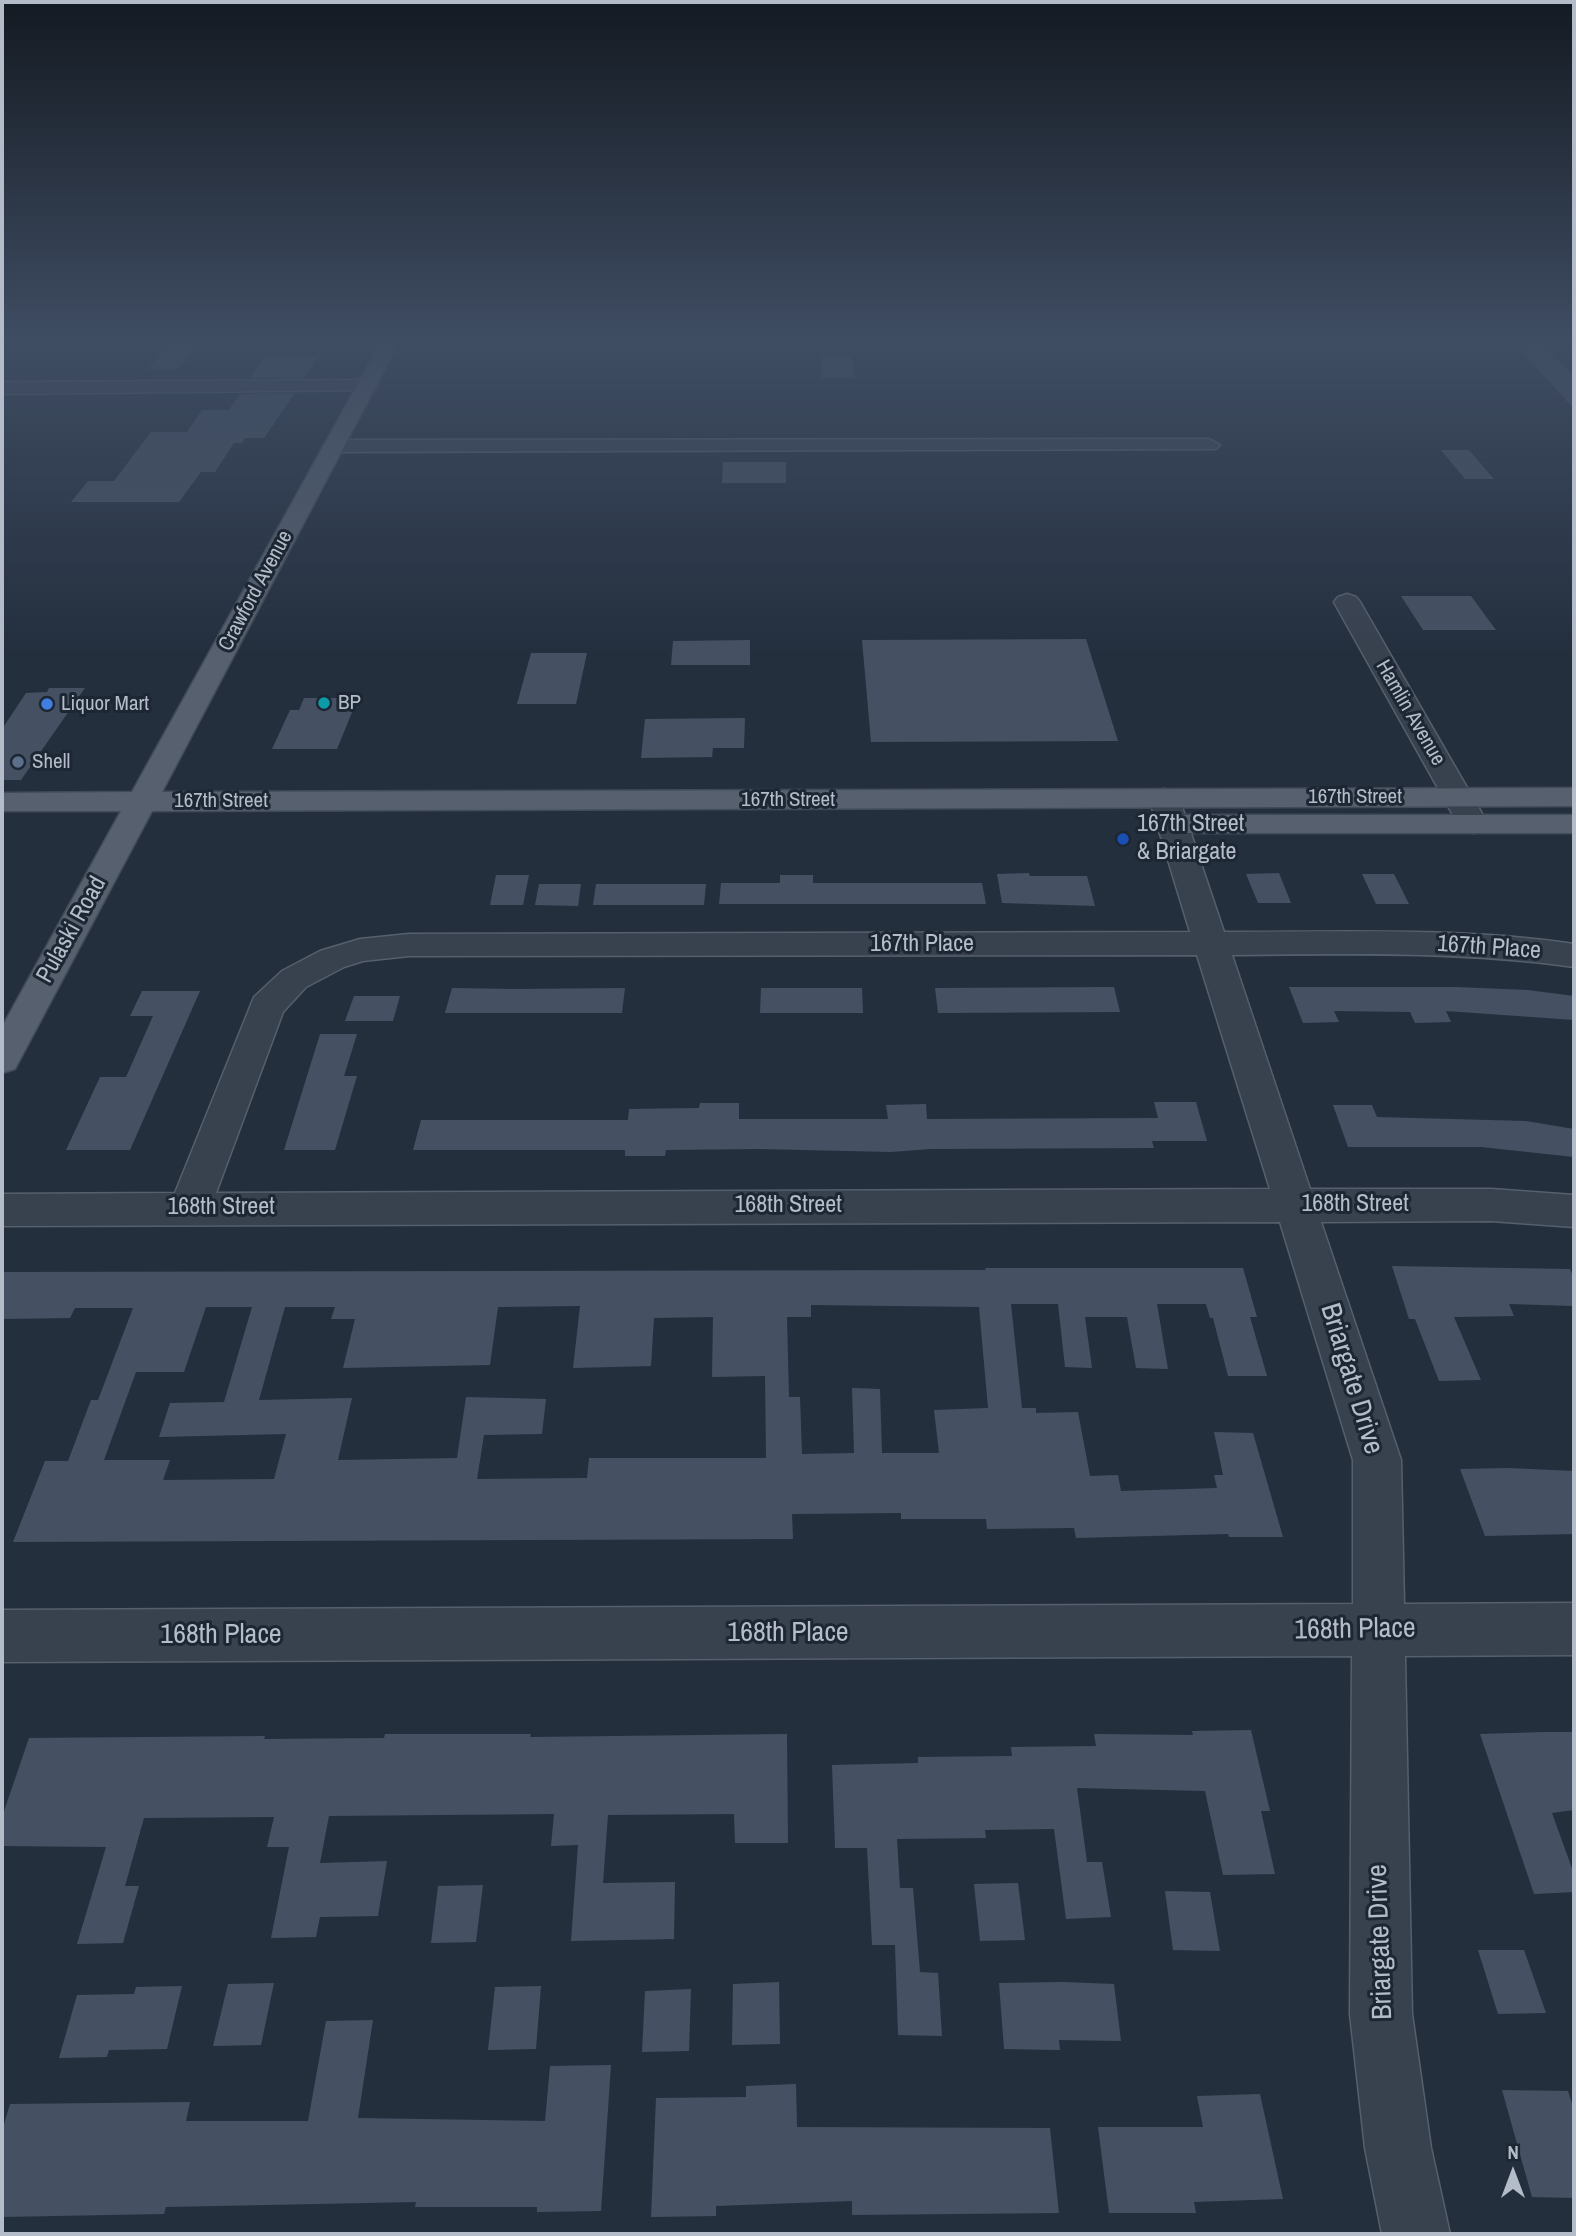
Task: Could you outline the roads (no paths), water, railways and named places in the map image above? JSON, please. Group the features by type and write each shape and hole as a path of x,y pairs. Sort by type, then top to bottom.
{"main road":[{"name":"Crawford Avenue","path":"136,813 333,448"},
{"name":"167th Street","path":"1169,811 1458,796 1574,797"},
{"name":"167th Street","path":"2,802 136,813 1169,811 1474,824 1574,824"},
{"name":"167th Street","path":"2,826 136,813"},
{"name":"Pulaski Road","path":"2,1060 136,813"}],"street":[{"name":"Hamlin Avenue","path":"1347,602 1474,824"},
{"name":"Briargate Drive","path":"1169,811 1377,1460 1381,2014 1398,2148 1416,2234"},
{"name":"167th Place","path":"190,1208 267,1006 293,979 332,959 360,950 409,945 1467,944 1574,955"},
{"name":"168th Street","path":"2,1210 1491,1205 1574,1211"},
{"name":"168th Place","path":"2,1636 1574,1629"}],"place":[{"name":"BP","path":"324,703"},
{"name":"Liquor Mart","path":"47,704"},
{"name":"Shell","path":"18,762"},
{"name":"167th Street & Briargate","path":"1123,839"}]}
